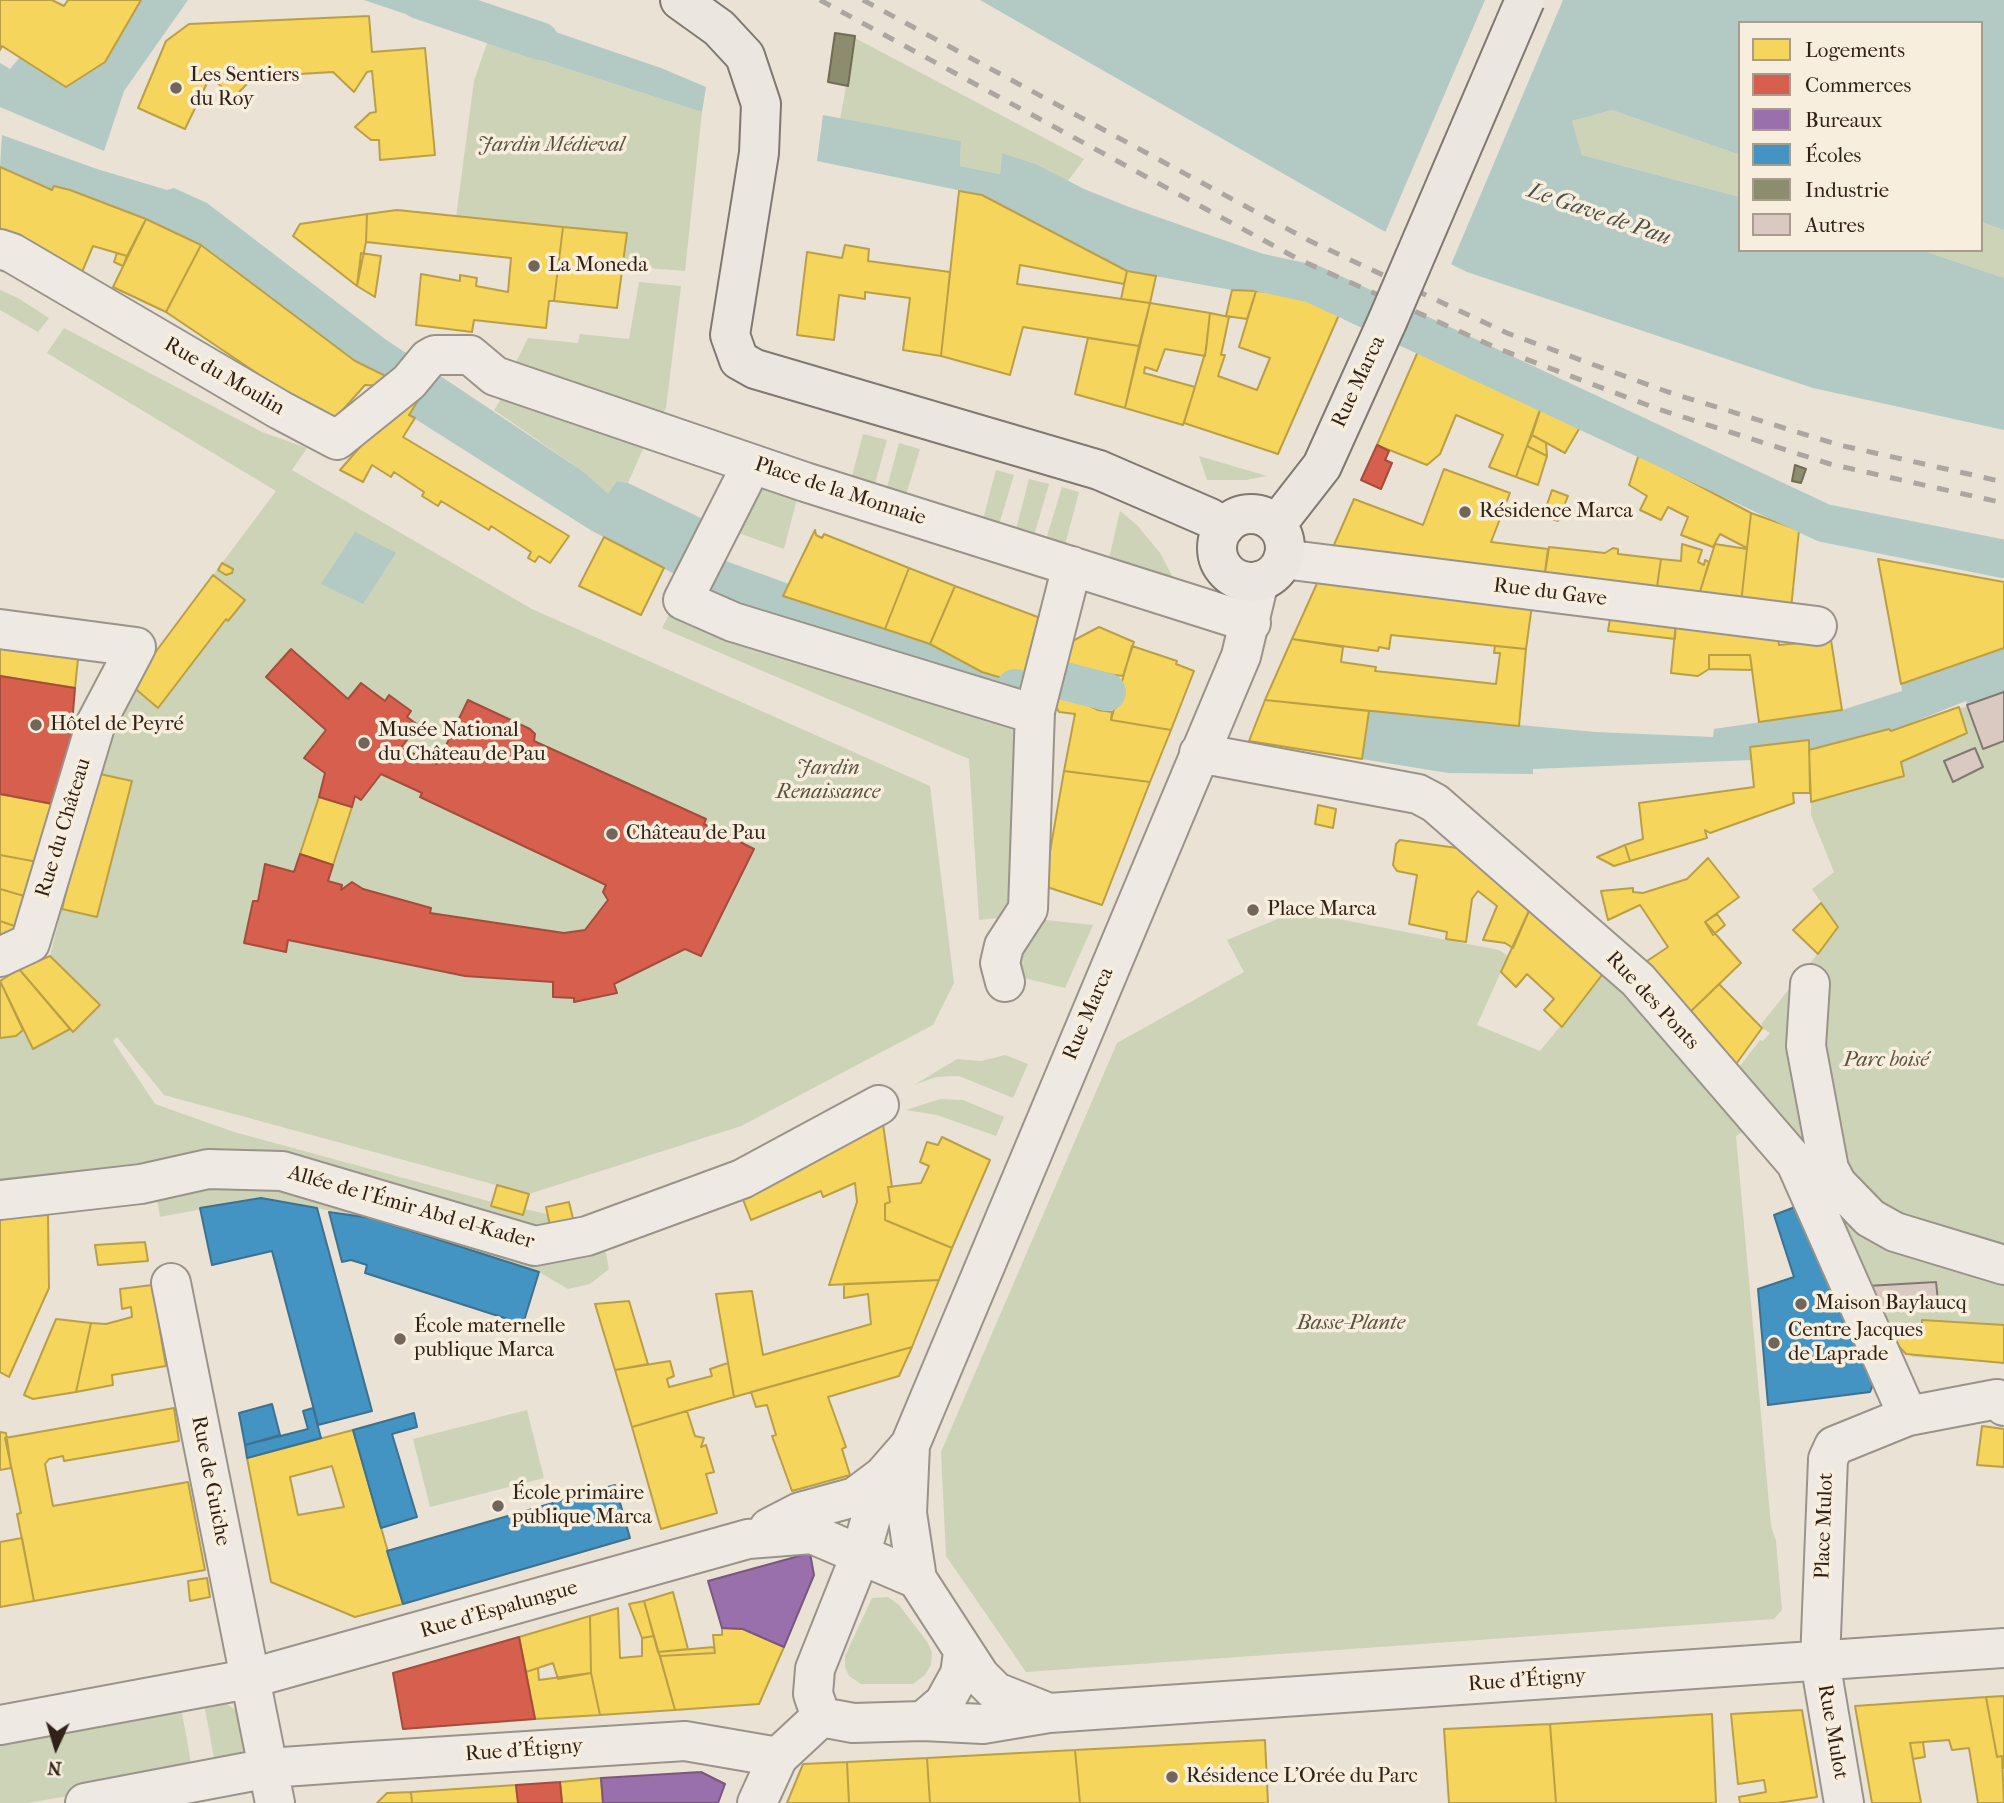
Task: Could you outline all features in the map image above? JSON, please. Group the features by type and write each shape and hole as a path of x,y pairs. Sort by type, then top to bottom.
{"main road":[{"path":"681,0 719,27 745,56 761,104 751,206 730,335 739,360 755,369 1099,470 1210,518 1224,528"},
{"name":"Rue Marca","path":"1273,555 1322,466 1525,0"},
{"path":"1249,514 1268,519 1273,555 1239,580 1223,567 1217,548 1224,528 1239,517 1249,514"}],"street":[{"name":"Rue du Moulin","path":"0,249 12,253 279,410 337,440 434,364"},
{"name":"Place de la Monnaie","path":"434,364 495,376 752,464 1251,624"},
{"path":"752,464 683,600 733,622 1034,713"},
{"name":"Rue Marca","path":"860,1556 883,1476 910,1445 1241,656 1273,555"},
{"name":"Rue du Gave","path":"1273,555 1816,626"},
{"path":"1005,982 1000,962 1004,946 1028,909 1034,713 1072,566"},
{"name":"Rue du Château","path":"0,629 136,647 96,723 30,943 0,957"},
{"name":"Rue des Ponts","path":"1199,753 1418,794 1435,803 1638,980 1796,1163 1908,1416"},
{"path":"1810,984 1806,1046 1829,1169 1838,1184 1870,1218 1895,1232 2004,1265"},
{"name":"Allée de l'Émir Abd el-Kader","path":"0,1200 141,1184 208,1169 282,1171 535,1246 587,1236 742,1179 879,1105"},
{"name":"Rue de Guiche","path":"171,1283 248,1679 272,1786"},
{"name":"Place Mulot","path":"1820,1661 1828,1459 1834,1446 1908,1416 1997,1399 2004,1406"},
{"name":"Rue Marca","path":"910,1445 907,1513 917,1579"},
{"name":"Rue d'Espalungue","path":"748,1539 800,1512 855,1497 883,1476"},
{"name":"Rue d'Espalungue","path":"0,1725 248,1679 748,1539 812,1534 860,1556"},
{"path":"860,1556 917,1579 963,1653 960,1674 944,1703 923,1721 853,1723 821,1717 813,1694 815,1669 860,1556"},
{"name":"Rue d'Étigny","path":"923,1721 983,1724 1049,1713 2004,1648"},
{"name":"Rue d'Étigny","path":"963,1653 996,1692 1049,1713"},
{"name":"Rue Mulot","path":"1820,1661 1844,1803"},
{"path":"757,1803 778,1757 821,1717"},
{"name":"Rue d'Étigny","path":"85,1803 272,1786 685,1741 778,1757"}],"green space":[{"path":"855,38 1084,159 1068,181 1036,164 1002,153 1000,174 960,166 961,141 840,119"},
{"name":"Jardin Médieval","path":"487,43 702,112 685,271 622,266 626,233 456,217 474,81"},
{"path":"1612,110 1738,154 1738,196 1582,155 1572,121"},
{"path":"1983,223 2004,230 2004,278 1927,252 1983,252"},
{"path":"639,282 681,286 666,408 658,422 512,370 528,338 578,343 580,334 629,339"},
{"path":"0,290 49,318 38,332 0,310"},
{"name":"Jardin Renaissance","path":"64,328 262,432 307,448 292,470 532,609 930,786 954,983 933,1025 741,1126 529,1194 164,1095 117,1037 113,1041 155,1104 234,1132 492,1202 547,1214 552,1235 253,1153 0,1190 0,1038 16,1036 23,1030 33,1049 70,1029 73,1032 100,1005 50,956 97,766 131,685 276,491 47,353"},
{"path":"501,399 646,442 628,483 617,481 608,495 584,472 494,410"},
{"path":"863,434 887,440 874,487 851,480"},
{"path":"899,443 920,449 905,498 886,491"},
{"path":"1199,456 1267,476 1246,480 1207,480"},
{"path":"996,470 1014,475 998,528 982,523"},
{"path":"751,478 798,495 784,549 727,529"},
{"path":"1029,479 1049,484 1033,539 1015,533"},
{"path":"1062,487 1079,492 1064,549 1045,543"},
{"path":"1120,511 1137,525 1160,553 1177,585 1108,563"},
{"path":"672,608 1022,725 1007,917 979,920 969,759 662,628"},
{"name":"Parc boisé","path":"2004,695 2004,1363 1913,1357 1897,1347 1737,1070 1760,1040 1763,1041 1770,1033 1762,1028 1762,1023 1838,928 1812,889 1834,872 1811,815 1812,753"},
{"name":"Basse-Plante","path":"1287,915 1328,917 1499,950 1508,956 1477,1025 1540,1051 1605,971 1751,1127 1736,1136 1771,1526 1776,1541 1782,1610 1774,1619 1026,1672 946,1556 941,1452 1117,1043 1244,972 1227,940"},
{"path":"1035,919 1093,925 1065,988 1016,976 1016,962"},
{"path":"1005,1055 1028,1064 1013,1098 959,1076 936,1077 914,1085 957,1059 981,1061"},
{"path":"940,1099 963,1100 1004,1117 996,1136 937,1115 906,1110"},
{"path":"255,1181 605,1249 609,1269 590,1284 568,1289 539,1272 371,1218 261,1198 160,1217 155,1187"},
{"path":"527,1410 544,1478 430,1507 413,1439"},
{"path":"888,1597 899,1605 928,1643 932,1653 931,1665 925,1675 913,1684 861,1684 849,1676 845,1667 845,1656 872,1598"},
{"path":"203,1698 218,1698 240,1713 246,1743 240,1757 216,1769"},
{"path":"180,1702 193,1774 28,1803 0,1803 0,1734"}],"water":[{"path":"141,0 188,0 124,91 104,151 0,107 0,63 10,69 20,57 66,87 105,62"},
{"path":"364,0 450,0 444,27"},
{"name":"Le Gave de Pau","path":"980,0 2004,0 2004,230 1983,223 1983,21 1738,21 1738,154 1612,110 1572,121 1582,155 1738,196 1738,252 1927,252 2004,278 2004,430 1813,388 1467,272 1380,229"},
{"path":"491,10 661,68 706,87 702,112 487,43"},
{"path":"823,115 961,141 960,166 1000,174 1002,153 1036,164 1084,189 1129,207 1315,272 1311,294 1232,290 1127,271 982,195 817,161"},
{"path":"2,135 97,169 167,190 174,188 207,203 385,339 584,472 608,494 617,481 628,483 707,521 686,580 592,531 409,415 423,391 355,361 204,246 146,219 70,190 52,190 0,167"},
{"path":"355,532 396,553 363,604 321,584"},
{"path":"712,556 789,584 784,596 930,644 982,672 1032,687 1030,696 745,613 697,585"},
{"path":"2004,648 2004,692 1967,705 1966,701 1891,731 1889,729 1809,750 1808,740 1750,747 1752,760 1533,769 1533,774 1448,773 1362,759 1369,711 1595,732 1713,737 1714,729 1842,710 1902,691 1901,684"}],"pier":[{"path":"1485,0 1563,0 1450,267 1384,235"}],"building: Logements":[{"path":"0,0 52,0 64,6 68,0 141,0 105,62 66,87 2,46 0,50"},
{"name":"Les Sentiers du Roy","path":"369,16 372,52 425,48 435,155 380,160 379,140 371,140 355,127 370,113 376,112 372,71 367,72 354,92 333,72 249,77 249,82 235,96 218,84 218,76 210,77 185,129 138,108 166,41 189,24"},
{"path":"0,167 52,190 54,186 70,190 146,219 127,256 93,246 82,272 0,231"},
{"path":"959,191 982,195 1127,271 1124,284 1020,265 1017,284 1150,303 1139,346 1023,327 1010,375 941,356"},
{"name":"La Moneda","path":"397,210 563,227 554,301 549,301 546,328 474,320 472,332 416,325 421,274 460,281 460,275 477,278 476,286 508,292 511,258 366,242 367,214"},
{"path":"367,214 366,242 357,286 293,236 300,224"},
{"path":"146,219 201,245 166,312 113,287"},
{"path":"563,227 627,233 617,308 554,301"},
{"path":"201,245 355,361 394,380 385,386 365,385 331,423 166,312"},
{"path":"845,245 869,249 868,261 950,272 941,356 903,350 910,298 865,292 865,299 839,295 834,340 797,335 807,252 842,258"},
{"path":"117,253 127,256 123,266 114,262"},
{"path":"361,253 381,256 375,297 357,286"},
{"path":"1127,271 1156,276 1150,303 1121,299"},
{"path":"1232,290 1256,291 1247,319 1226,316"},
{"path":"1256,291 1311,294 1342,308 1278,454 1184,423 1206,350 1210,313 1229,317 1221,355 1225,355 1218,376 1257,390 1270,358 1239,347"},
{"path":"1150,303 1210,313 1205,356 1165,349 1157,371 1145,367 1144,373 1195,387 1183,425 1125,408"},
{"path":"1088,338 1139,346 1125,408 1075,394"},
{"path":"1423,340 1543,401 1516,477 1489,467 1503,435 1456,415 1440,454 1427,465 1377,445"},
{"path":"424,391 409,415 415,418 403,437 569,536 550,563 539,556 535,562 528,558 531,552 491,526 489,530 441,501 438,506 422,496 424,492 394,472 391,477 372,465 363,482 340,470 395,407"},
{"path":"1543,401 1583,422 1565,453 1532,435"},
{"path":"1532,435 1546,443 1547,456 1527,446"},
{"path":"1527,446 1547,456 1538,485 1516,477"},
{"path":"1639,454 1751,513 1747,548 1720,534 1713,547 1681,535 1688,517 1668,507 1661,520 1640,510 1647,496 1629,485"},
{"name":"Résidence Marca","path":"1444,469 1510,493 1491,542 1548,549 1544,580 1330,554 1354,499 1423,525"},
{"path":"1552,490 1568,496 1558,521 1543,516"},
{"path":"1751,513 1799,530 1791,609 1741,603"},
{"path":"815,530 816,535 822,538 824,534 909,568 885,629 783,596"},
{"path":"604,537 664,568 641,615 579,586"},
{"path":"1682,544 1702,550 1698,562 1704,565 1705,560 1709,562 1698,598 1656,594 1661,559 1681,561"},
{"path":"1715,544 1747,549 1741,603 1698,598"},
{"path":"1549,547 1605,553 1613,548 1618,549 1618,554 1661,559 1656,594 1544,580"},
{"path":"1878,559 2004,582 2004,648 1901,684"},
{"path":"222,563 233,569 232,573 226,575 218,570"},
{"path":"909,568 955,586 930,644 885,629"},
{"path":"213,575 245,600 228,621 226,619 158,708 131,685"},
{"path":"1319,579 1532,605 1526,649 1391,635 1389,649 1379,647 1378,651 1292,639"},
{"path":"955,586 1043,619 1032,687 982,672 930,644"},
{"path":"1611,613 1676,621 1675,639 1608,631"},
{"path":"1676,621 1777,630 1779,645 1831,640 1842,710 1759,722 1750,655 1709,655 1709,669 1698,676 1671,673"},
{"path":"1099,627 1134,642 1123,676 1060,668 1065,645"},
{"path":"1292,639 1343,647 1341,662 1376,667 1375,671 1496,684 1500,653 1494,653 1495,646 1526,649 1519,726 1265,700"},
{"path":"0,646 78,659 75,688 0,676"},
{"path":"1132,646 1177,661 1176,664 1194,671 1171,730 1111,720"},
{"path":"1709,655 1750,655 1752,670 1709,669"},
{"path":"1056,689 1098,710 1112,712 1111,720 1171,730 1150,782 1064,771 1075,714 1059,712 1054,704"},
{"path":"1265,700 1369,711 1362,759 1249,741"},
{"path":"1959,707 1967,733 1901,762 1904,776 1811,802 1809,750 1889,729 1891,731"},
{"path":"1809,740 1810,793 1793,793 1794,803 1710,833 1705,830 1707,838 1630,861 1625,845 1643,839 1639,803 1754,787 1750,747"},
{"path":"1064,771 1150,782 1102,905 1044,886"},
{"path":"95,773 132,781 97,917 62,909"},
{"path":"0,794 58,805 43,863 0,855"},
{"path":"319,797 352,807 333,865 300,854"},
{"path":"1318,805 1336,809 1333,828 1315,824"},
{"path":"1400,840 1464,849 1532,904 1513,948 1505,943 1483,940 1497,906 1478,891 1472,899 1466,942 1446,939 1447,932 1409,924 1417,875 1397,871 1393,865 1396,844"},
{"path":"1625,845 1630,861 1614,866 1597,857"},
{"path":"0,855 43,863 31,898 0,889"},
{"path":"1708,858 1739,897 1705,922 1741,963 1687,1015 1644,963 1668,947 1640,905 1608,920 1601,891 1633,888 1633,892 1643,893 1687,879"},
{"path":"0,889 31,898 20,928 0,921"},
{"path":"1821,903 1838,927 1818,954 1793,930"},
{"path":"1532,904 1605,971 1562,1027 1544,1010 1554,999 1527,974 1516,987 1501,972"},
{"path":"1717,914 1725,925 1713,935 1705,922"},
{"path":"0,921 20,928 0,943"},
{"path":"50,956 100,1005 73,1032 19,969"},
{"path":"19,969 70,1029 33,1049 0,981"},
{"path":"0,981 23,1030 16,1036 0,1038"},
{"path":"1719,984 1762,1028 1734,1067 1687,1015"},
{"path":"883,1124 892,1187 888,1187 890,1202 885,1204 885,1220 952,1248 939,1280 829,1285 857,1202 855,1183 823,1197 821,1191 751,1220 740,1192"},
{"path":"942,1137 990,1160 952,1248 885,1220 885,1204 890,1202 888,1187 921,1183 929,1166 920,1162 927,1142 938,1145"},
{"path":"497,1185 529,1194 523,1215 491,1206"},
{"path":"569,1202 576,1231 552,1235 546,1207"},
{"path":"48,1215 49,1288 9,1377 0,1372 0,1218"},
{"path":"145,1242 148,1261 98,1265 95,1245"},
{"path":"939,1280 912,1347 734,1397 716,1294 752,1291 763,1355 871,1324 868,1294 844,1298 844,1284"},
{"path":"152,1285 166,1366 112,1375 113,1385 76,1392 91,1323 106,1324 132,1317 131,1307 122,1309 120,1289"},
{"path":"629,1301 648,1364 615,1370 595,1304"},
{"path":"56,1319 91,1323 76,1392 33,1399 24,1395"},
{"path":"1922,1320 2004,1325 2004,1363 1906,1354 1892,1339 1922,1325"},
{"path":"912,1347 899,1376 828,1397 846,1447 842,1449 850,1475 792,1491 772,1436 776,1435 767,1405 756,1407 751,1392"},
{"path":"670,1361 674,1376 667,1379 669,1387 712,1376 710,1369 728,1363 734,1397 632,1427 615,1370"},
{"path":"174,1408 179,1441 64,1461 63,1456 49,1459 45,1464 53,1506 188,1482 205,1570 34,1601 17,1514 21,1513 5,1438"},
{"path":"687,1411 695,1436 704,1438 701,1447 706,1445 714,1472 706,1474 717,1513 661,1529 632,1427"},
{"path":"1982,1426 2004,1429 2004,1467 1977,1465"},
{"path":"353,1430 403,1604 355,1617 271,1582 247,1458","holes":["332,1466 344,1507 298,1515 290,1477"]},
{"path":"0,1432 6,1433 11,1468 0,1470"},
{"path":"22,1538 34,1601 0,1607 0,1542"},
{"path":"207,1578 210,1597 190,1601 188,1581"},
{"path":"673,1592 688,1649 658,1652 644,1601"},
{"path":"644,1601 654,1636 642,1638 629,1604"},
{"path":"618,1608 620,1658 642,1656 642,1638 654,1636 675,1710 600,1715 591,1673 590,1616"},
{"path":"590,1616 591,1673 558,1679 553,1663 526,1672 519,1637"},
{"path":"722,1628 743,1629 784,1647 759,1704 675,1710 660,1656 715,1653 713,1635 722,1635"},
{"path":"714,1647 715,1653 660,1656 658,1652"},
{"path":"538,1668 539,1680 591,1673 600,1715 535,1719 526,1672"},
{"path":"2004,1696 2004,1768 2002,1756 1997,1757 1986,1697"},
{"path":"1986,1697 1997,1757 2002,1756 2004,1803 1978,1803 1969,1748 1952,1750 1949,1740 1910,1743 1921,1803 1872,1803 1855,1706"},
{"path":"1802,1710 1817,1797 1777,1803 1740,1803 1739,1797 1766,1792 1764,1780 1738,1784 1731,1714"},
{"path":"1712,1714 1716,1803 1556,1803 1550,1724"},
{"path":"1550,1724 1556,1803 1449,1803 1444,1729"},
{"name":"Résidence L'Orée du Parc","path":"1265,1740 1268,1803 1080,1803 1075,1750"},
{"path":"1923,1742 1925,1757 1913,1759 1910,1743"},
{"path":"1075,1750 1080,1803 930,1803 927,1758"},
{"path":"927,1758 930,1803 849,1803 847,1762"},
{"path":"847,1762 849,1803 787,1803 803,1764"},
{"path":"601,1778 603,1803 562,1803 560,1782"},
{"path":"516,1785 518,1803 412,1803 411,1792"},
{"path":"411,1792 412,1803 377,1803 387,1793"}],"building: Commerces":[{"path":"1377,445 1389,451 1385,460 1392,463 1381,489 1361,480"},
{"name":"Château de Pau","path":"291,649 348,699 361,683 385,701 389,695 411,711 407,717 418,725 401,748 437,764 468,700 530,729 535,734 534,741 706,819 704,824 754,849 701,956 685,949 614,984 617,993 574,1002 574,998 553,997 553,982 465,976 288,940 286,952 244,943 253,901 258,901 265,864 294,872 300,854 333,865 328,881 342,885 341,890 352,882 363,889 431,908 430,913 564,933 585,930 608,900 603,892 606,885 420,797 422,793 381,774 361,800 355,796 352,807 319,797 325,773 304,758 326,730 266,677"},
{"name":"Hôtel de Peyré","path":"0,676 75,688 69,761 58,805 0,794"},
{"path":"519,1637 535,1719 403,1729 393,1673"},
{"path":"560,1782 562,1803 518,1803 516,1785"}],"building: Bureaux":[{"path":"810,1553 814,1575 784,1647 743,1629 722,1628 708,1581"},
{"path":"701,1772 725,1784 718,1803 603,1803 601,1778"}],"building: Écoles":[{"path":"261,1198 317,1208 372,1411 318,1425 272,1251 212,1265 200,1208"},
{"name":"Maison Baylaucq","path":"1795,1207 1871,1376 1872,1387 1870,1392 1768,1405 1758,1289 1794,1277 1774,1215"},
{"path":"329,1212 371,1218 539,1272 523,1324 365,1273 367,1265 351,1260 342,1262"},
{"path":"272,1404 280,1435 245,1445 239,1413"},
{"path":"313,1408 321,1438 247,1458 245,1445 308,1429 303,1411"},
{"path":"414,1413 417,1427 392,1434 417,1517 381,1528 353,1430"},
{"path":"615,1485 630,1538 403,1604 387,1551"}],"building: Industrie":[{"path":"835,33 855,36 848,86 828,82"},
{"path":"1795,465 1806,469 1801,483 1792,481"}],"building: Autres":[{"path":"2004,692 2004,741 1983,749 1967,705"},
{"path":"1975,748 1983,767 1953,782 1944,761"},
{"path":"1936,1282 1938,1301 1879,1308 1867,1286"}],"waterway":[{"path":"419,0 540,41"},
{"path":"1262,273 1313,284 1824,523 2004,559"},
{"path":"1015,688 1032,693 1057,679 1107,692"}],"railway":[{"path":"820,0 1300,260 1499,349 1658,409 1830,464 2004,503"},
{"path":"863,0 1308,240 1507,333 1668,392 1839,445 2004,482"}],"place":[{"name":"Les Sentiers du Roy","path":"176,88"},
{"name":"La Moneda","path":"534,266"},
{"name":"Résidence Marca","path":"1465,512"},
{"name":"Hôtel de Peyré","path":"36,725"},
{"name":"Musée National du Château de Pau","path":"364,743"},
{"name":"Château de Pau","path":"612,834"},
{"name":"Place Marca","path":"1253,910"},
{"name":"Maison Baylaucq","path":"1801,1304"},
{"name":"École maternelle publique Marca","path":"400,1339"},
{"name":"Centre Jacques de Laprade","path":"1774,1343"},
{"name":"École primaire publique Marca","path":"498,1506"},
{"name":"Résidence L'Orée du Parc","path":"1172,1777"}]}
